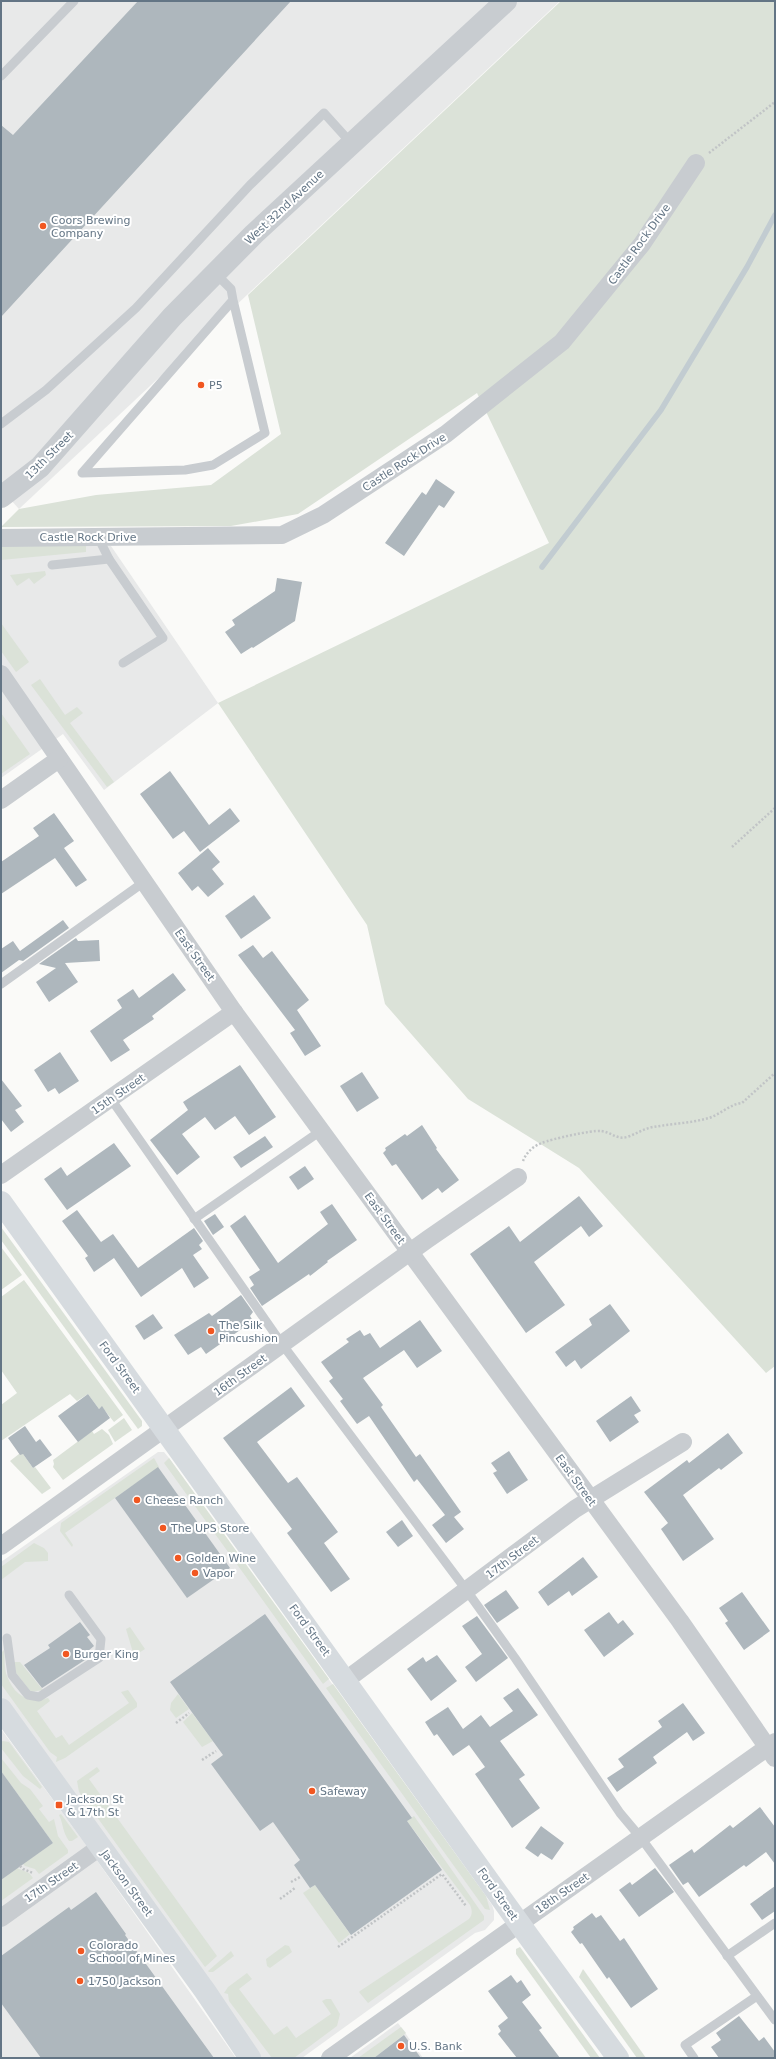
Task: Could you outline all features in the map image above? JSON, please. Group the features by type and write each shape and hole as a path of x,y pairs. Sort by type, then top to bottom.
{"main road":[{"name":"Ford Street","path":"1,1202 346,1680 519,1924 618,2058"},
{"name":"Jackson Street","path":"1,1709 205,1991 250,2058"}],"street":[{"name":"West 32nd Avenue","path":"77,427 172,317 214,273 254,234 506,1"},
{"name":"Castle Rock Drive","path":"1,538 282,535 323,515 446,434 562,342 642,244 696,163"},
{"name":"13th Street","path":"1,497 40,467 77,427"},
{"name":"East Street","path":"4,685 59,759 234,1012 512,1390 772,1750"},
{"path":"1,800 59,759"},
{"name":"15th Street","path":"1,1175 234,1012"},
{"name":"16th Street","path":"1,1546 282,1344 518,1178"},
{"name":"17th Street","path":"346,1680 590,1500 682,1442"},
{"name":"18th Street","path":"330,2058 640,1838 772,1750"},
{"name":"17th Street","path":"1,1918 100,1847"}],"lane":[{"path":"1,76 74,1"},
{"path":"1,424 46,390 136,308 250,185 324,113 352,144"},
{"path":"214,273 231,289 265,433 213,465 185,470 82,474 233,300"},
{"path":"98,537 108,559 163,638 123,663"},
{"path":"52,564 108,559"},
{"path":"1,984 144,882"},
{"path":"111,1099 282,1344 467,1591 515,1658 620,1813 775,2020"},
{"path":"194,1219 322,1130"},
{"path":"7,1638 12,1675 28,1696 38,1697 99,1658 101,1639 69,1595"},
{"path":"727,1956 775,1923"},
{"path":"694,2058 685,2045 756,1996"}],"path":[{"path":"696,163 775,102"},
{"path":"732,847 775,808"},
{"path":"518,1178 525,1156 534,1146 543,1142 593,1131 602,1131 618,1138 626,1137 652,1127 710,1117 735,1104 742,1103 775,1073"},
{"path":"176,1723 189,1713"},
{"path":"202,1760 216,1751"},
{"path":"20,1866 22,1869 32,1871 37,1878"},
{"path":"338,1947 442,1874 466,1906"},
{"path":"291,1882 300,1877"},
{"path":"280,1899 295,1888"}],"shaded area":[{"path":"1,1 560,1 19,509 1,489"},
{"path":"561,1 775,1 775,1366 766,1373 579,1168 468,1099 385,1004 367,925 218,703 549,543 477,393 298,514 231,526 1,527 19,509 96,495 211,485 281,434 248,295"},
{"path":"1,545 111,546 218,703 104,790 63,734 1,778"},
{"path":"1,545 86,546 86,552 1,560"},
{"path":"45,571 46,575 34,584 29,578 17,586 10,575"},
{"path":"1,623 29,662 16,672 1,651"},
{"path":"40,679 65,715 77,707 83,713 70,723 114,782 107,787 31,685"},
{"path":"1,713 30,754 1,774"},
{"path":"1,1227 142,1421 142,1426 138,1429 1,1240"},
{"path":"1,1247 22,1275 1,1290"},
{"path":"24,1280 123,1415 114,1422 102,1407 99,1409 88,1394 77,1401 70,1394 1,1441 1,1405 17,1393 1,1370 1,1297"},
{"path":"124,1418 132,1430 115,1442 108,1430"},
{"path":"102,1429 109,1435 113,1444 63,1480 53,1467 53,1460 92,1431 94,1434"},
{"path":"158,1452 164,1452 169,1458 492,1905 494,1911 494,1920 485,1930 475,1933 302,2058 261,2058 1,1696 1,1562"},
{"path":"19,1454 23,1454 51,1488 42,1494 10,1461"},
{"path":"154,1458 159,1467 65,1533 73,1545 72,1547 60,1531 61,1523"},
{"path":"169,1458 329,1679 323,1684 164,1463"},
{"path":"34,1543 44,1548 48,1553 48,1561 25,1562 1,1580 1,1567"},
{"path":"130,1627 145,1649 134,1656 126,1629"},
{"path":"4,1650 6,1673 10,1683 18,1693 28,1699 41,1700 48,1698 50,1701 37,1711 56,1738 62,1735 69,1745 129,1703 121,1692 128,1690 137,1703 137,1707 65,1758 56,1762 57,1757 50,1752 1,1684 1,1653"},
{"path":"14,1662 20,1662 43,1690 31,1692 16,1673"},
{"path":"333,1684 486,1896 490,1910 485,1909 326,1688"},
{"path":"178,1694 189,1709 176,1718 170,1710 171,1703"},
{"path":"192,1713 213,1741 202,1747 183,1722"},
{"name":"Colorado School of Mines","path":"1,1729 86,1845 236,2058 1,2058"},
{"path":"1,1742 9,1742 42,1787 40,1789 23,1776 1,1748"},
{"path":"1,1758 21,1783 30,1789 43,1806 39,1809 49,1822 54,1819 58,1836 68,1850 68,1853 39,1874 35,1869 23,1864 53,1843 1,1771"},
{"path":"97,1767 100,1771 89,1779 217,1956 205,1967 79,1792 77,1781"},
{"path":"61,1814 78,1837 72,1841 69,1841 65,1834 59,1815"},
{"path":"414,1816 484,1916 484,1920 368,2003 359,1992 360,1991 469,1919 472,1914 470,1905 407,1821"},
{"path":"17,1868 29,1873 33,1878 1,1901 1,1880"},
{"path":"315,1885 350,1934 339,1943 303,1893"},
{"path":"285,1945 289,1946 292,1952 270,1968 267,1966 266,1959"},
{"path":"520,1947 600,2058 591,2058 516,1954 516,1949"},
{"path":"231,1951 234,1956 213,1972 208,1971"},
{"path":"583,1969 646,2058 637,2058 579,1977"},
{"path":"247,1973 252,1979 239,1989 274,2035 287,2026 296,2038 331,2014 322,2001 326,1999 331,1999 340,2014 337,2026 294,2058 272,2058 229,2001 228,1994 224,1993 228,1987"},
{"path":"398,2023 423,2058 350,2058"},
{"path":"401,2027 406,2033 374,2058 358,2058"}],"building":[{"name":"Coors Brewing Company","path":"138,1 291,1 1,317 1,125 13,135"},
{"path":"436,479 455,492 444,508 439,505 404,556 385,543 422,492 426,495"},
{"path":"277,578 302,582 295,621 241,654 225,632 235,625 232,620 275,591"},
{"path":"170,771 209,825 230,808 240,821 200,852 184,831 173,839 140,794"},
{"path":"54,813 74,841 64,848 87,880 76,887 55,858 1,894 1,862 39,836 33,828"},
{"path":"208,848 220,862 212,869 224,884 208,897 198,886 192,891 178,873"},
{"path":"254,895 271,918 241,939 225,916"},
{"path":"63,920 69,928 23,961 19,960 1,973 1,949 13,941 20,951"},
{"path":"76,938 78,941 99,940 100,961 65,963 78,982 49,1002 36,982 56,968 39,964"},
{"path":"253,945 263,958 272,951 309,1000 297,1010 321,1046 305,1056 290,1033 295,1030 238,955"},
{"path":"173,973 186,990 152,1016 154,1019 123,1040 130,1050 111,1062 90,1031 122,1008 117,1000 133,989 139,998"},
{"path":"60,1052 79,1081 59,1094 55,1088 48,1092 34,1070"},
{"path":"240,1065 276,1117 249,1135 235,1116 215,1130 205,1117 182,1134 200,1157 177,1175 150,1140 188,1110 183,1102"},
{"path":"362,1072 379,1098 357,1112 340,1086"},
{"path":"1,1079 22,1106 15,1110 24,1122 11,1132 1,1119"},
{"path":"422,1125 437,1148 436,1149 459,1180 442,1193 438,1188 422,1200 396,1164 392,1166 383,1153 386,1150 385,1148 405,1134 407,1136"},
{"path":"265,1136 273,1147 241,1168 233,1157"},
{"path":"114,1143 131,1166 67,1210 44,1179 61,1167 67,1176"},
{"path":"305,1166 314,1179 298,1190 289,1177"},
{"path":"579,1196 603,1226 589,1237 581,1226 534,1262 565,1305 526,1333 470,1254 509,1226 520,1242"},
{"path":"332,1204 357,1240 327,1261 328,1262 310,1276 309,1274 262,1306 250,1288 254,1285 249,1277 260,1270 230,1226 245,1215 278,1263 328,1224 320,1212"},
{"path":"77,1210 101,1242 113,1234 138,1268 194,1228 203,1241 199,1245 202,1249 193,1255 209,1278 194,1288 182,1268 141,1297 114,1258 94,1272 85,1258 88,1256 62,1221"},
{"path":"215,1214 224,1227 213,1235 204,1221"},
{"path":"241,1295 253,1312 250,1316 253,1321 206,1354 201,1347 188,1355 174,1335 209,1313 212,1316"},
{"path":"610,1304 630,1331 581,1369 575,1360 566,1367 555,1352 592,1325 589,1319"},
{"path":"153,1314 163,1328 144,1340 135,1326"},
{"path":"420,1320 442,1351 417,1368 404,1350 363,1378 383,1405 381,1407 416,1457 420,1454 461,1512 454,1517 464,1529 446,1543 432,1525 445,1515 417,1479 414,1482 369,1416 357,1424 340,1401 343,1399 329,1381 333,1378 321,1362 349,1342 346,1339 360,1330 364,1336 370,1333 380,1348"},
{"path":"291,1387 305,1406 257,1442 288,1483 297,1477 338,1532 324,1543 350,1579 331,1592 287,1533 292,1529 223,1438"},
{"path":"88,1394 99,1409 102,1406 110,1418 78,1442 58,1416"},
{"path":"631,1396 641,1411 634,1415 639,1422 610,1442 596,1421"},
{"path":"25,1426 36,1442 40,1439 52,1455 33,1468 23,1454 20,1455 8,1438"},
{"path":"728,1433 743,1453 721,1470 719,1468 683,1495 714,1539 683,1561 661,1529 668,1523 644,1492 687,1460 689,1463"},
{"path":"509,1451 528,1480 507,1494 493,1473 497,1471 491,1463"},
{"path":"158,1467 230,1568 187,1598 115,1498"},
{"path":"402,1520 413,1536 398,1547 386,1532"},
{"path":"583,1557 598,1577 572,1596 569,1591 548,1606 538,1592"},
{"path":"506,1590 519,1608 497,1623 484,1605"},
{"path":"742,1592 770,1631 744,1650 725,1623 728,1621 719,1608"},
{"path":"609,1612 618,1624 623,1620 634,1634 604,1657 584,1630"},
{"name":"Safeway","path":"265,1614 412,1818 407,1821 442,1870 351,1935 315,1885 310,1888 294,1865 300,1860 273,1822 260,1831 211,1764 223,1755 170,1682"},
{"path":"477,1616 508,1658 476,1682 465,1667 482,1654 462,1626"},
{"name":"Burger King","path":"80,1622 90,1635 87,1637 94,1646 88,1651 91,1656 42,1688 24,1665 50,1648 48,1645"},
{"path":"437,1655 457,1681 431,1701 407,1669 423,1657 426,1662"},
{"path":"518,1688 538,1715 500,1741 525,1775 519,1779 540,1808 512,1828 475,1774 485,1767 469,1745 453,1756 437,1734 434,1736 425,1722 448,1707 463,1729 481,1715 490,1727 513,1711 503,1698"},
{"path":"683,1703 705,1733 693,1741 687,1732 653,1757 657,1763 617,1792 607,1778 624,1767 618,1759 662,1727 658,1721"},
{"path":"1,1771 53,1843 1,1880"},
{"path":"760,1807 775,1827 775,1864 766,1852 746,1867 744,1865 699,1897 688,1882 683,1885 669,1865 692,1849 694,1853 730,1825 733,1828"},
{"path":"541,1826 564,1843 552,1860 541,1853 538,1857 525,1848"},
{"path":"655,1868 674,1892 639,1917 619,1890 630,1882 632,1885"},
{"path":"775,1886 775,1911 762,1920 750,1904"},
{"name":"1750 Jackson","path":"96,1892 126,1934 125,1935 214,2058 41,2058 1,2003 1,1956 69,1907 71,1910"},
{"path":"592,1913 596,1918 601,1915 620,1941 624,1938 658,1989 631,2008 609,1977 607,1979 582,1943 580,1944 571,1932 574,1929 573,1927"},
{"path":"511,1975 517,1983 521,1980 531,1995 522,2002 542,2028 539,2030 560,2058 517,2058 498,2034 501,2031 498,2026 508,2018 488,1991"},
{"path":"739,2016 759,2041 764,2037 775,2052 775,2058 719,2058 711,2047 721,2040 716,2033"},
{"name":"U.S. Bank","path":"404,2035 421,2058 374,2058"}],"waterway":[{"path":"542,567 661,410 747,267 775,215"}],"place":[{"name":"Coors Brewing Company","path":"43,226"},
{"name":"P5","path":"201,385"},
{"name":"The Silk Pincushion","path":"211,1331"},
{"name":"Cheese Ranch","path":"137,1500"},
{"name":"The UPS Store","path":"163,1528"},
{"name":"Golden Wine","path":"178,1558"},
{"name":"Vapor","path":"195,1573"},
{"name":"Burger King","path":"66,1654"},
{"name":"Safeway","path":"312,1791"},
{"name":"Jackson St & 17th St","path":"59,1805"},
{"name":"Colorado School of Mines","path":"81,1951"},
{"name":"1750 Jackson","path":"80,1981"},
{"name":"U.S. Bank","path":"401,2046"}]}
